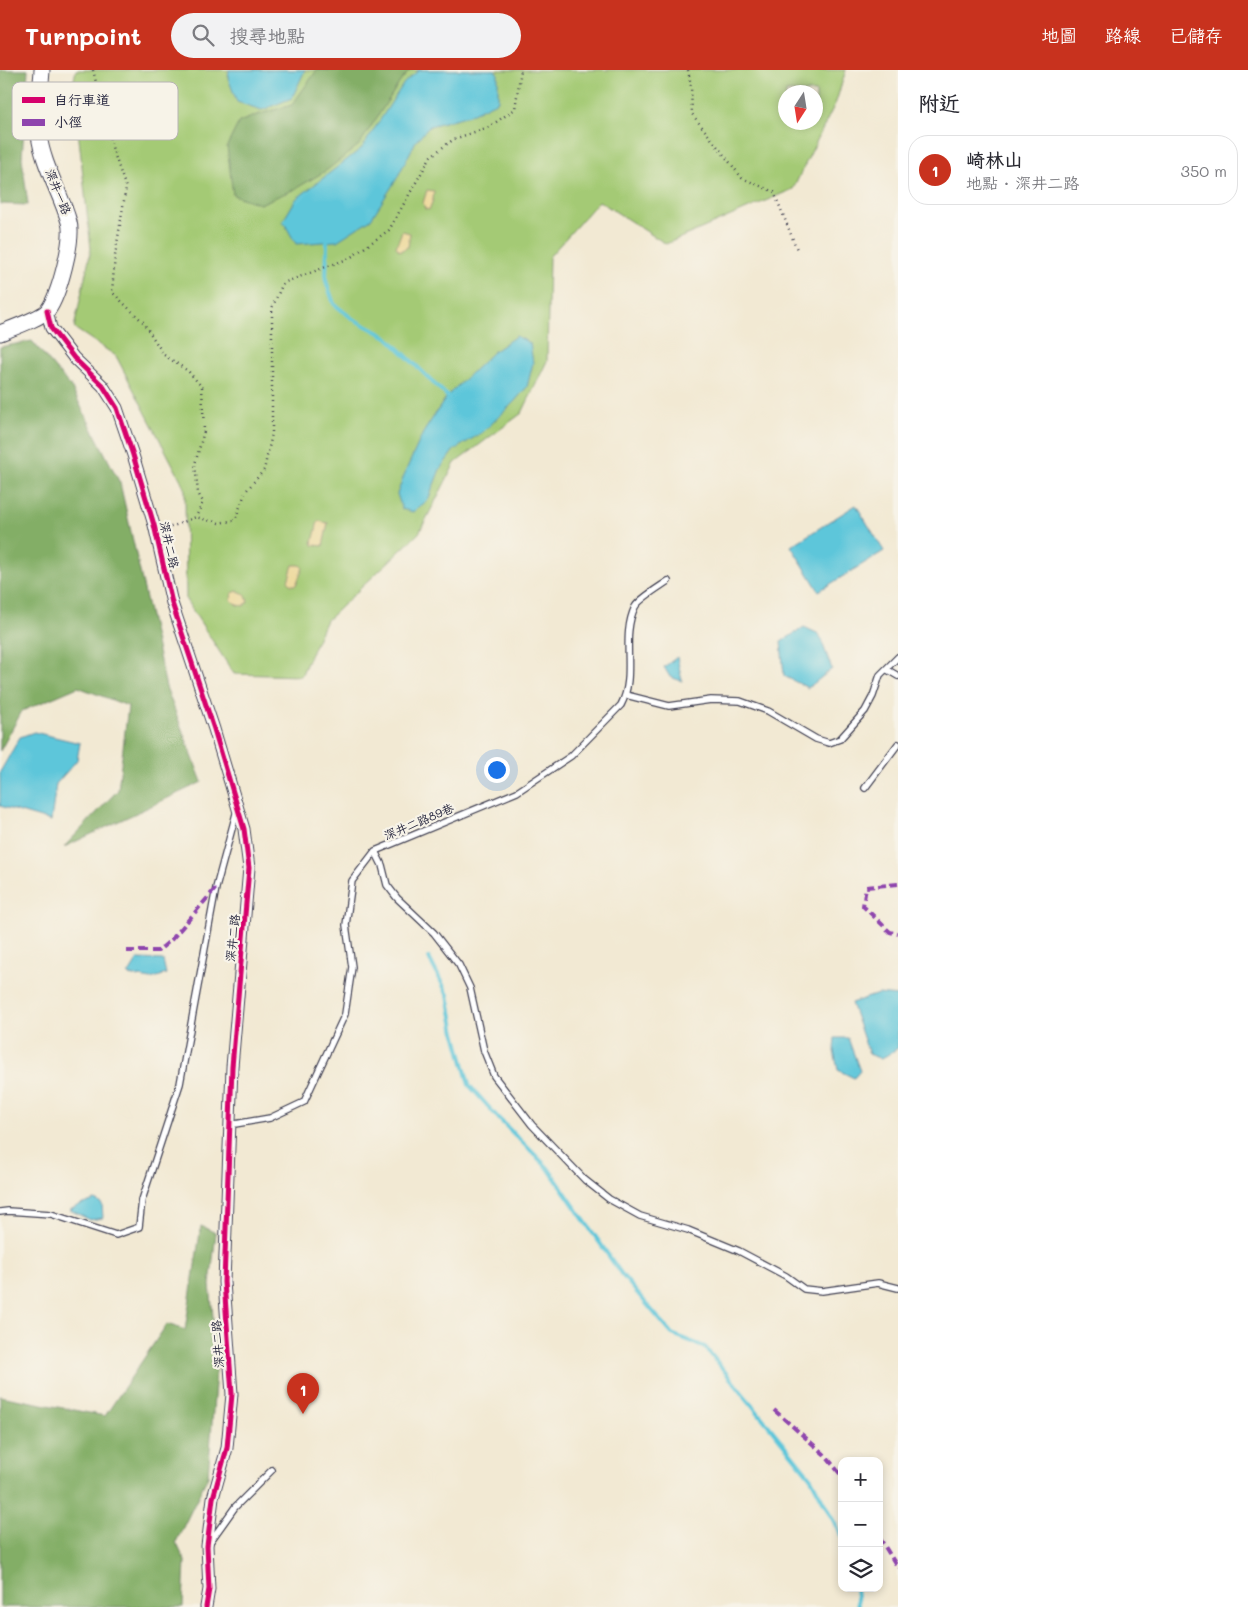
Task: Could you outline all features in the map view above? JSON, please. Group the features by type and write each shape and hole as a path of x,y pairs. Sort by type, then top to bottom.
{"street":[{"name":"深井一路","path":"40,140 47,166 70,224 68,256 48,311"},
{"path":"0,333 28,322 48,311"},
{"name":"深井二路","path":"48,311 51,328 74,358 103,386 117,408 133,455 172,603 238,806 244,829 249,868 232,1067 229,1125 224,1282 232,1394 226,1448 213,1498 206,1546 210,1590 206,1607"}],"lane":[{"name":"深井二路89巷","path":"229,1125 270,1118 304,1102 345,1014 352,967 346,925 352,881 375,851 518,792 570,756 621,706 629,681 629,629 635,605 668,581"},
{"path":"626,695 669,706 711,700 740,701 768,711 816,740 829,743 840,739 865,711 873,696 880,675 898,657"},
{"path":"886,669 898,676"},
{"path":"865,788 898,744"},
{"path":"0,1212 51,1214 116,1235 139,1227 142,1200 180,1084 216,888 238,806"},
{"path":"375,851 382,865 387,885 397,898 434,934 459,964 470,988 484,1051 494,1076 532,1125 585,1180 609,1199 640,1216 688,1230 739,1250 804,1288 822,1291 878,1283 898,1288"},
{"path":"206,1546 235,1507 272,1470"}],"path":[{"path":"155,533 196,517 219,523 235,520 246,491 264,470 272,434 272,308 283,283 350,258 389,230 431,156 454,139 489,127 515,109 521,70"},
{"path":"688,70 691,86 692,114 742,178 774,192 798,252"},
{"path":"110,140 126,188 115,256 112,292 143,322 164,355 188,371 202,387 204,431 195,464 198,493 203,502 196,517"}],"green space":[{"path":"0,70 28,70 27,82 12,82 12,140 23,140 22,158 28,205 0,204"},
{"path":"76,70 846,70 836,102 823,128 823,85 778,85 778,130 822,130 793,189 666,244 599,201 549,257 547,361 522,413 455,463 419,533 325,622 301,676 234,674 186,600 185,488 116,356 74,328 91,249 79,140 178,140 178,82 73,82"},
{"path":"317,70 410,70 400,82 359,145 327,170 295,189 260,204 233,195 227,146 239,122 292,105"},
{"path":"32,341 71,387 120,483 166,687 202,782 64,847 118,790 128,706 78,687 22,711 0,751 0,347"},
{"path":"201,1226 216,1233 210,1285 217,1358 208,1476 176,1542 185,1561 183,1607 0,1607 0,1396 105,1416 167,1324 185,1330"}],"sand":[{"path":"427,190 434,191 429,210 425,209 423,203"},
{"path":"402,231 410,233 408,247 400,251 396,247"},
{"path":"318,521 328,523 323,546 313,545 312,540"},
{"path":"293,565 300,565 303,568 296,585 291,585 288,581"},
{"path":"238,591 245,594 248,601 244,606 237,605 231,600 232,593"}],"water":[{"path":"229,70 305,70 292,98 262,110 237,102 228,78"},
{"path":"419,70 495,70 498,74 498,101 469,115 430,126 416,141 396,180 371,219 337,241 296,244 283,221 296,199 362,148 404,83"},
{"path":"516,336 530,343 533,363 527,387 483,432 454,450 440,469 428,500 413,512 402,509 397,494 407,468 423,433 447,396 493,352"},
{"path":"856,505 884,551 819,591 791,546"},
{"path":"804,627 819,634 832,669 808,688 784,676 781,642"},
{"path":"677,657 682,681 670,677 664,667"},
{"path":"34,732 80,743 77,760 56,784 51,821 0,806 0,772 20,737"},
{"path":"138,959 163,960 166,974 151,979 128,975"},
{"path":"878,994 898,996 898,1048 881,1059 869,1054 851,1003"},
{"path":"835,1038 848,1038 860,1071 854,1078 838,1070 834,1051"},
{"path":"95,1200 102,1204 103,1218 90,1220 70,1210 77,1206"}],"waterway":[{"path":"327,242 326,281 334,304 353,319 387,337 447,396"},
{"path":"429,958 448,995 455,1033 469,1085 500,1120 548,1168 622,1275 672,1334 705,1347 811,1478 838,1529"},
{"path":"856,1592 858,1607"}],"marked path":[{"path":"898,884 866,887 863,906 890,932 898,934"},
{"path":"127,951 158,951 172,939 216,888"},
{"path":"774,1410 824,1454 838,1471"},
{"path":"883,1544 898,1568"}],"cycle path":[{"path":"47,311 51,328 74,358 103,386 117,408 154,525 172,603 214,729 244,829 249,868 232,1067 224,1282 232,1394 227,1448 213,1498 207,1546 209,1589 206,1607"}],"place":[{"name":"崎林山","path":"303,1414"}]}
